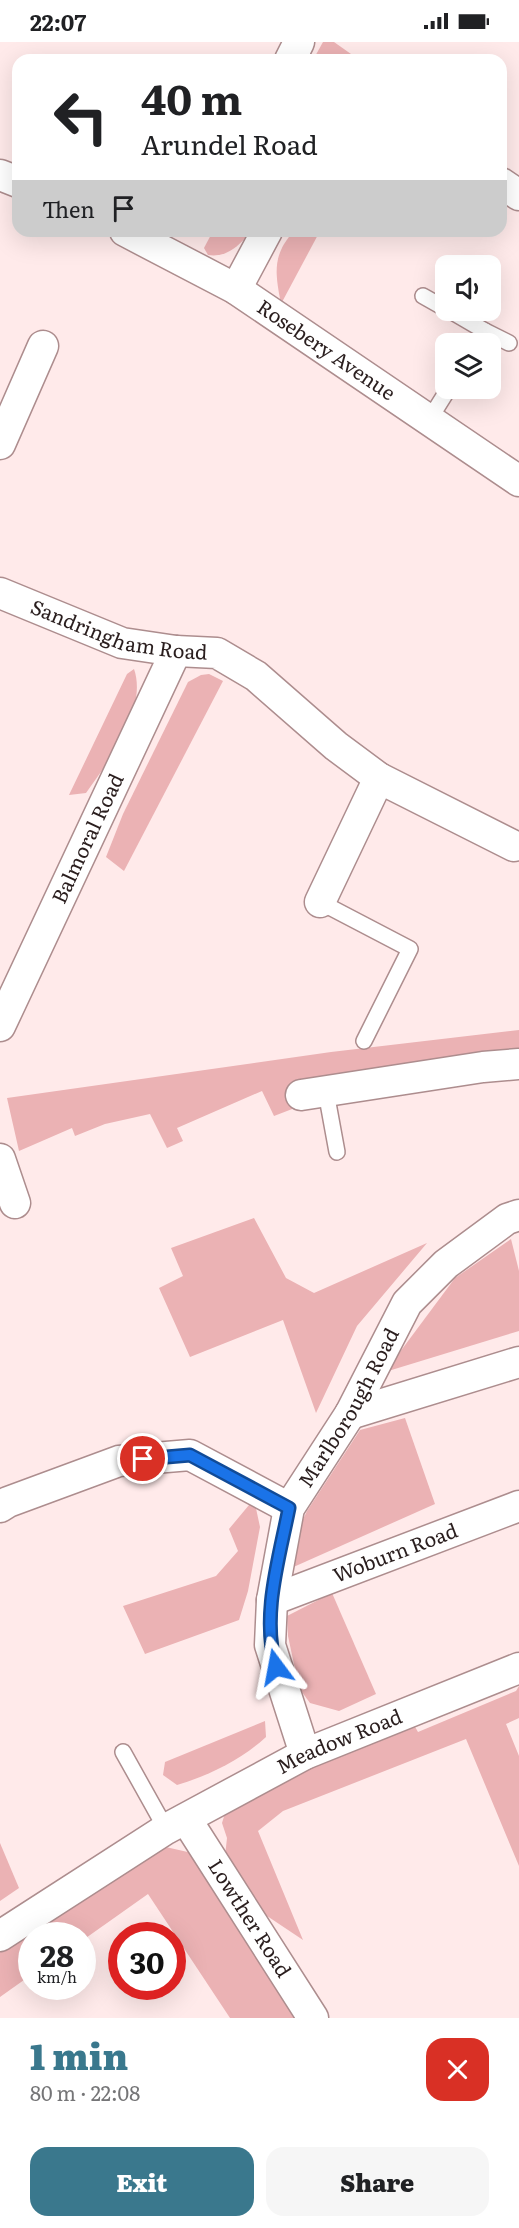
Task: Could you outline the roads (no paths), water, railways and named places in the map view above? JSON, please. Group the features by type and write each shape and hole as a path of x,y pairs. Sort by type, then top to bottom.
{"street":[{"name":"Rosebery Avenue","path":"137,237 236,288 519,481"},
{"path":"236,288 264,237"},
{"path":"0,444 43,346"},
{"name":"Sandringham Road","path":"0,593 122,643 176,651 217,653 256,676 336,746 379,778 514,846"},
{"name":"Balmoral Road","path":"0,1026 176,651"},
{"path":"320,902 379,778"},
{"path":"313,1093 483,1067 519,1064"},
{"path":"0,1159 15,1203"},
{"name":"Marlborough Road","path":"304,1754 270,1645 272,1600 289,1508 350,1414 407,1303 446,1264 507,1219 519,1215"},
{"path":"350,1414 519,1362"},
{"path":"3,1498 119,1461 190,1455 289,1508"},
{"name":"Woburn Road","path":"272,1600 519,1506"},
{"name":"Meadow Road","path":"0,1936 176,1824 304,1754 519,1668"},
{"name":"Lowther Road","path":"176,1824 313,2018"}],"lane":[{"path":"423,296 435,303"},
{"path":"461,321 477,333"},
{"path":"501,341 509,343"},
{"path":"429,420 442,399"},
{"path":"320,902 410,949 364,1041"},
{"path":"313,1093 337,1152"},
{"path":"123,1752 176,1824"}]}
